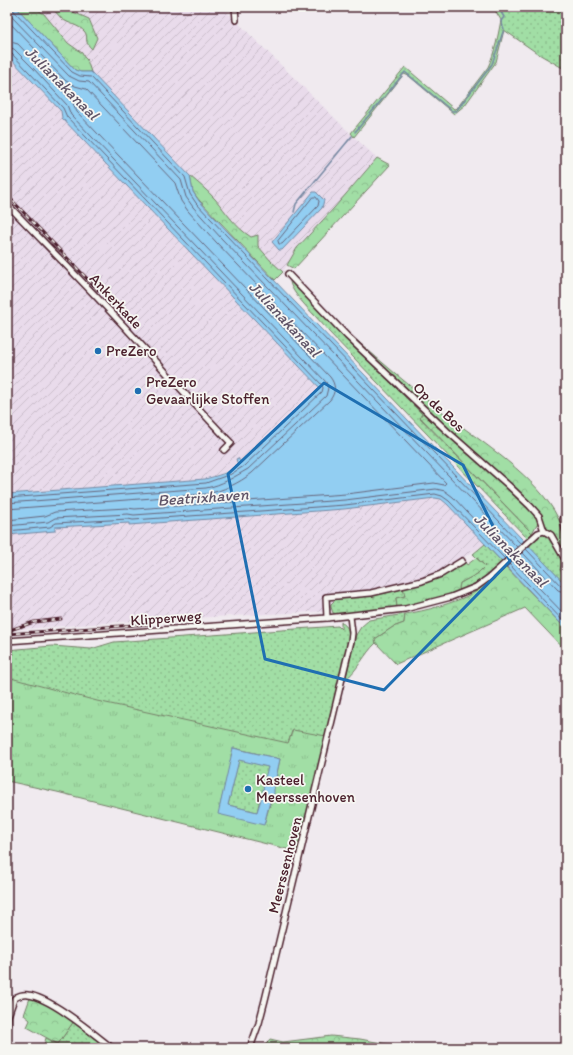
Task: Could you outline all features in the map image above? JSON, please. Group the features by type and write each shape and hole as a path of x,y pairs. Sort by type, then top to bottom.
{"street":[{"path":"235,7 236,20"},
{"name":"Ankerkade","path":"7,204 109,310 178,387 231,443 224,450"},
{"name":"Op de Bos","path":"288,274 346,336 447,431 530,506 539,516 544,531 551,535 566,561"},
{"path":"566,509 563,520 566,532"},
{"name":"Klipperweg","path":"7,641 326,618 406,609 455,596 476,587 490,577 538,533 544,531"},
{"path":"326,618 326,598 371,593 422,581 441,574 462,561"},
{"name":"Meerssenhoven","path":"250,1048 265,1000 351,641 352,628 350,616"},
{"path":"7,1027 8,1015 14,998 23,995 33,996 47,1002 70,1016 112,1048"}],"highlighted area":[{"path":"324,383 463,465 510,561 384,690 265,659 228,474"}],"shaded area":[{"path":"16,7 222,7 377,158 297,248 283,272 275,280 259,263 190,176 91,72"},
{"name":"Beatrixhaven","path":"7,55 61,111 62,118 320,388 241,463 236,459 238,465 236,467 205,479 166,482 168,522 344,509 435,498 441,499 447,504 485,544 441,572 406,582 330,611 132,621 7,630"}],"green space":[{"path":"16,7 34,7 44,14 68,43 82,53 87,60 91,72 81,72 75,70"},
{"path":"51,7 68,7 73,12 89,19 97,38 92,49 87,42 85,32 62,19"},
{"path":"493,7 565,7 562,21 566,34 566,70 537,53 504,30 496,62 465,105 454,114 409,76 404,74 354,137 351,133 405,67 454,109 457,108 488,67 493,56 501,20"},
{"path":"377,158 390,165 294,269 287,265 297,248"},
{"path":"190,176 212,196 245,233 251,237 258,235 258,246 283,272 275,280 199,200 193,192"},
{"path":"290,280 422,414 420,418 532,533 527,538 328,331 299,299 294,292"},
{"path":"354,338 433,405 508,461 537,489 549,503 565,533 567,547 566,578 560,570 562,556 560,546 552,532 537,524 532,533 420,417 422,414"},
{"path":"541,533 551,542 563,562 560,570 566,578 566,585 528,546"},
{"path":"485,544 502,562 479,581 460,591 460,583 477,574 485,566 473,554"},
{"path":"476,558 485,566 477,574 460,583 460,591 425,602 397,608 396,598 405,596 403,587 450,571 465,562 467,565"},
{"path":"506,567 566,629 566,651 525,608 396,664 376,643 375,639 393,627 404,623 405,614 440,606 466,597 482,588"},
{"path":"403,587 405,596 396,598 397,608 338,614 333,613 331,607 331,604 336,599 368,595"},
{"path":"405,614 404,623 393,627 375,639 376,643 354,672 345,680 356,635 361,627 369,620"},
{"path":"341,622 348,628 349,638 326,738 292,731 287,747 106,707 7,679 7,650 52,646 91,649 114,642 338,626 341,629"},
{"path":"7,677 97,701 288,743 293,730 326,736 299,852 7,781","holes":["234,748 280,759 273,794 264,824 220,806"]},
{"path":"239,759 268,767 264,792 261,795 257,812 228,805"},
{"path":"30,998 48,1005 74,1021 58,1044 27,1027 30,1020 24,1015"},
{"path":"74,1021 109,1048 43,1048 46,1038 58,1044"},
{"path":"331,1036 360,1039 408,1048 265,1048 265,1045 270,1039 283,1042"}],"water":[{"name":"Julianakanaal","path":"7,7 16,7 75,70 81,72 91,72 190,176 193,192 199,201 566,585 566,629 441,499 435,498 344,509 129,525 129,523 55,527 55,531 7,535 7,494 205,479 223,474 238,465 236,459 238,458 241,463 320,388 62,118 61,111 7,55"},
{"path":"313,192 316,192 324,200 322,208 282,250 279,250 272,242"},
{"path":"233,748 280,759 274,794 271,797 264,825 218,814","holes":["239,760 268,767 263,785 263,793 257,812 228,805"]}],"waterway":[{"path":"355,132 405,72 452,111 456,111 492,64 504,29 501,21 504,17 498,7"},
{"path":"294,212 296,204 352,136"}],"railway":[{"path":"7,195 98,290"},
{"path":"7,631 34,622 61,619"},
{"path":"7,634 149,624"}],"place":[{"name":"PreZero","path":"98,351"},
{"name":"PreZero Gevaarlijke Stoffen","path":"138,391"},
{"name":"Kasteel Meerssenhoven","path":"248,789"}]}
